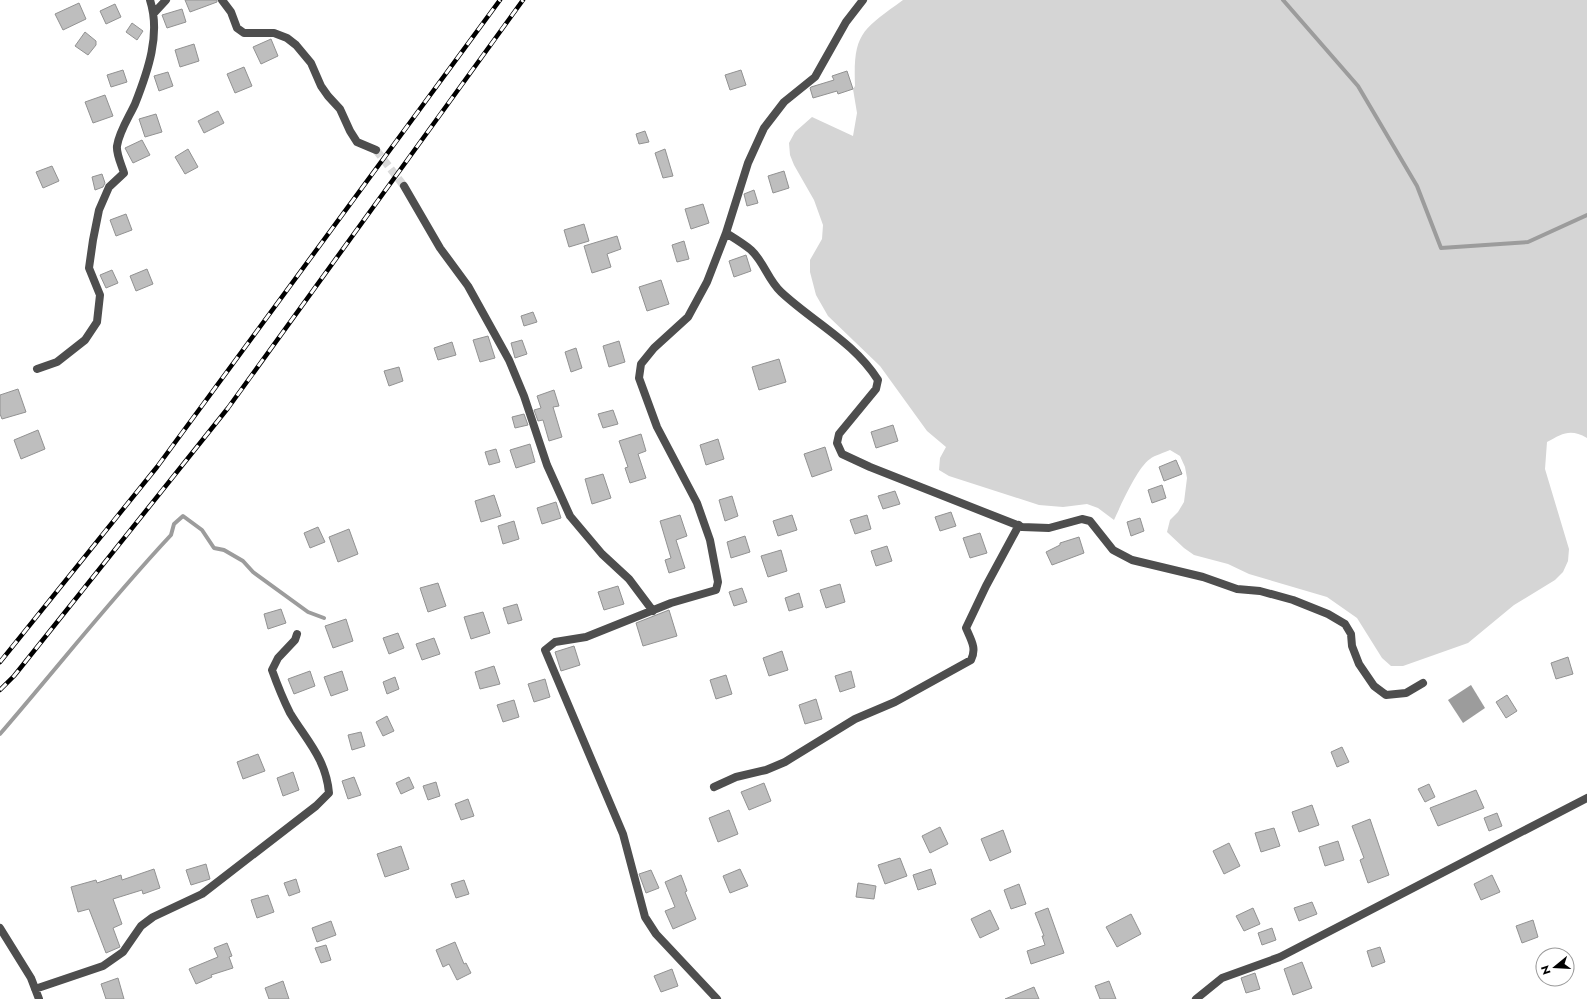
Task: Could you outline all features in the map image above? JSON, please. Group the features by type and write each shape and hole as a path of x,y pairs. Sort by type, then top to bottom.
{"street":[{"path":"37,369 57,362 85,340 97,322 100,295 89,268 93,240 99,210 109,187 124,173 117,147 135,104 150,60 154,35 154,13 150,0"},
{"path":"154,13 166,0"},
{"path":"222,0 231,12 237,28 244,32 274,33 287,38 296,45 312,63 321,86 340,109 357,142 376,150"},
{"path":"717,999 656,934 646,917 623,834 544,650 555,642 586,637 653,610 716,590 718,582 710,540 698,503 657,427 639,378 641,364 654,348 688,317 707,282 726,233 748,163 764,128 784,102 815,77 846,22 863,0"},
{"path":"404,186 440,248 468,286 509,360 524,396 547,466 570,516 602,554 629,579 653,610"},
{"path":"726,233 752,251 770,280 781,292 850,347 870,367 878,380 876,389 839,434 837,443 842,454 870,467 1019,525 1049,528 1082,519 1090,521 1112,550 1132,560 1203,577 1237,589 1260,591 1293,600 1328,614 1345,624 1351,634 1352,646 1359,664 1374,686 1386,695 1406,693 1423,683"},
{"path":"714,787 736,776 766,770 784,762 855,719 895,702 971,660 974,654 974,645 966,628 986,586 1019,525"},
{"path":"35,989 103,966 123,952 141,926 153,917 202,894 316,806 329,793 328,776 323,764 290,712 272,670 278,658 296,640 297,634"},
{"path":"1196,999 1222,978 1280,957 1587,798"},
{"path":"0,928 31,978 39,999"}],"shaded area":[{"path":"903,0 1587,0 1587,438 1576,433 1566,433 1547,442 1545,469 1569,549 1568,561 1563,572 1555,580 1514,605 1468,643 1403,666 1391,666 1382,658 1357,618 1327,597 1249,574 1228,564 1194,555 1167,532 1170,520 1178,512 1184,502 1187,478 1185,467 1180,456 1170,450 1152,458 1140,470 1114,520 1098,508 1087,504 1063,507 1039,505 949,476 939,470 940,458 946,447 927,431 880,366 828,316 816,295 810,272 810,260 822,239 823,225 814,200 794,165 790,155 789,143 795,132 812,117 853,136 857,113 853,89 855,86 855,68 858,43 869,26"},
{"path":"1471,685 1485,708 1463,723 1448,700"}],"building":[{"path":"185,0 217,0 217,2 190,12"},
{"path":"79,3 86,19 63,30 55,14"},
{"path":"115,4 121,17 106,24 100,11"},
{"path":"182,9 186,22 167,28 162,15"},
{"path":"132,23 143,31 137,40 126,32"},
{"path":"85,32 96,41 96,45 88,55 75,46"},
{"path":"271,39 278,56 261,64 253,47"},
{"path":"194,44 199,61 180,67 175,50"},
{"path":"244,67 252,86 235,93 227,74"},
{"path":"123,70 127,82 111,87 107,75"},
{"path":"741,70 746,85 730,90 725,75"},
{"path":"847,71 853,89 838,94 837,91 813,98 811,87 834,80 832,76"},
{"path":"168,72 173,86 159,91 154,76"},
{"path":"105,95 113,116 93,123 85,102"},
{"path":"218,111 224,123 204,133 198,121"},
{"path":"156,114 162,132 145,137 139,119"},
{"path":"645,131 649,142 639,144 636,134"},
{"path":"142,140 150,155 133,163 125,148"},
{"path":"188,149 198,167 185,174 175,157"},
{"path":"665,149 673,176 663,178 655,153"},
{"path":"52,166 59,181 43,188 36,172"},
{"path":"784,171 789,188 773,193 768,176"},
{"path":"102,174 105,183 103,187 95,190 92,177"},
{"path":"754,190 758,203 747,206 744,194"},
{"path":"703,204 709,223 691,229 685,209"},
{"path":"126,214 132,230 116,236 110,220"},
{"path":"584,224 589,241 569,247 564,230"},
{"path":"617,236 621,249 607,254 611,267 592,273 584,246"},
{"path":"684,241 689,259 677,262 672,245"},
{"path":"746,255 751,271 734,277 729,261"},
{"path":"147,269 153,284 136,291 130,276"},
{"path":"112,270 118,283 106,288 100,275"},
{"path":"661,280 669,304 647,311 639,287"},
{"path":"533,312 537,322 524,326 521,316"},
{"path":"488,336 495,358 480,362 473,340"},
{"path":"522,340 527,354 515,358 511,343"},
{"path":"619,341 625,362 609,367 603,346"},
{"path":"452,342 456,355 438,360 434,348"},
{"path":"576,348 582,368 571,372 565,352"},
{"path":"779,359 786,382 759,390 752,367"},
{"path":"399,367 403,381 389,386 384,371"},
{"path":"18,389 26,412 2,419 0,414 0,395"},
{"path":"554,390 559,406 553,407 562,437 549,441 543,420 538,421 534,410 541,408 537,396"},
{"path":"613,410 618,424 603,428 598,414"},
{"path":"524,414 528,425 515,428 512,417"},
{"path":"893,425 898,441 876,448 871,432"},
{"path":"38,430 45,449 21,459 14,440"},
{"path":"641,434 646,451 638,454 646,478 630,483 625,468 628,467 619,441"},
{"path":"718,439 724,459 706,465 700,445"},
{"path":"530,444 535,462 516,468 510,450"},
{"path":"825,447 832,470 812,477 804,454"},
{"path":"496,449 500,462 489,465 485,452"},
{"path":"1176,460 1182,474 1164,481 1159,467"},
{"path":"603,474 611,498 592,504 585,479"},
{"path":"1162,485 1166,498 1152,503 1148,490"},
{"path":"895,491 900,504 883,509 878,496"},
{"path":"494,495 501,516 481,522 475,501"},
{"path":"732,496 738,516 725,521 719,500"},
{"path":"556,502 561,518 542,524 537,508"},
{"path":"951,512 956,526 940,531 935,517"},
{"path":"680,515 687,536 676,540 685,568 669,573 665,560 671,558 660,521"},
{"path":"792,515 797,530 778,536 773,521"},
{"path":"867,515 871,529 855,534 850,520"},
{"path":"1140,518 1144,531 1131,536 1127,522"},
{"path":"514,521 519,539 503,544 498,526"},
{"path":"318,527 325,542 310,548 304,533"},
{"path":"349,529 358,554 338,562 329,537"},
{"path":"980,533 987,553 970,558 963,538"},
{"path":"745,536 750,552 731,558 727,542"},
{"path":"1079,537 1084,553 1052,565 1046,552 1060,545 1060,543"},
{"path":"887,546 892,561 876,566 871,551"},
{"path":"781,550 787,571 768,577 761,556"},
{"path":"438,583 446,606 428,612 420,588"},
{"path":"840,584 845,602 826,608 820,590"},
{"path":"618,586 624,604 604,610 598,592"},
{"path":"742,588 747,602 734,606 729,592"},
{"path":"799,593 803,607 789,611 785,598"},
{"path":"517,604 522,620 508,624 503,608"},
{"path":"281,609 286,623 268,629 264,614"},
{"path":"669,610 677,636 643,646 636,623"},
{"path":"483,612 490,633 471,639 464,617"},
{"path":"346,619 353,641 333,648 325,626"},
{"path":"398,633 404,648 389,654 383,638"},
{"path":"434,638 440,654 422,660 416,644"},
{"path":"574,646 580,665 561,671 555,652"},
{"path":"782,651 788,670 769,676 763,658"},
{"path":"1568,657 1573,674 1556,679 1551,663"},
{"path":"494,666 500,684 480,689 475,672"},
{"path":"310,671 315,686 294,694 288,679"},
{"path":"342,671 348,690 331,696 324,677"},
{"path":"851,671 855,687 840,692 835,676"},
{"path":"726,675 732,694 716,699 710,680"},
{"path":"395,677 399,689 387,694 383,682"},
{"path":"545,679 550,697 534,702 528,684"},
{"path":"1507,695 1517,711 1506,718 1496,702"},
{"path":"816,699 822,719 805,724 799,705"},
{"path":"514,700 519,717 503,722 497,705"},
{"path":"387,716 394,731 383,736 376,722"},
{"path":"361,732 365,746 352,750 348,735"},
{"path":"1342,747 1349,762 1337,767 1331,752"},
{"path":"258,754 265,771 243,779 237,762"},
{"path":"293,772 299,790 283,796 277,778"},
{"path":"354,777 361,795 348,799 342,781"},
{"path":"409,777 414,788 401,794 396,783"},
{"path":"436,782 440,796 428,800 423,786"},
{"path":"764,783 771,801 749,810 741,792"},
{"path":"1429,784 1435,797 1425,802 1418,789"},
{"path":"1476,790 1484,808 1438,826 1430,808"},
{"path":"468,799 474,816 461,820 455,804"},
{"path":"1312,805 1319,825 1299,832 1292,812"},
{"path":"729,810 738,834 718,842 709,818"},
{"path":"1497,813 1502,826 1489,831 1484,818"},
{"path":"1370,819 1389,875 1368,883 1360,860 1364,858 1352,826"},
{"path":"940,827 948,844 930,853 922,836"},
{"path":"1274,828 1280,846 1261,852 1255,833"},
{"path":"1003,830 1011,852 990,861 981,839"},
{"path":"1338,841 1344,860 1325,866 1319,847"},
{"path":"1229,843 1240,866 1224,874 1213,851"},
{"path":"401,846 409,869 385,877 377,854"},
{"path":"900,858 907,876 885,884 878,865"},
{"path":"206,864 210,879 191,885 186,870"},
{"path":"154,869 160,888 143,894 142,890 113,899 122,924 113,928 120,947 106,953 89,909 78,912 71,887 96,880 97,883 121,875 122,880"},
{"path":"740,869 748,886 730,893 723,876"},
{"path":"931,869 936,884 918,890 913,875"},
{"path":"651,870 659,888 646,893 639,874"},
{"path":"681,875 687,891 685,892 696,919 673,929 665,911 675,907 665,882"},
{"path":"1492,875 1500,892 1481,900 1474,884"},
{"path":"296,879 300,892 289,896 284,883"},
{"path":"464,880 469,894 456,898 451,884"},
{"path":"858,883 876,886 874,899 856,897"},
{"path":"1019,884 1026,904 1011,909 1004,890"},
{"path":"268,895 274,912 257,918 251,900"},
{"path":"1312,902 1317,914 1299,921 1294,908"},
{"path":"1048,908 1064,953 1031,964 1027,951 1045,945 1042,936 1044,936 1035,913"},
{"path":"1253,908 1260,924 1244,931 1236,916"},
{"path":"990,910 999,929 980,938 971,919"},
{"path":"1131,914 1141,934 1117,947 1106,927"},
{"path":"1533,920 1538,937 1522,943 1516,926"},
{"path":"331,921 336,935 317,942 312,928"},
{"path":"1272,928 1276,940 1262,945 1258,933"},
{"path":"455,942 464,964 466,963 471,973 457,980 449,964 443,967 436,950"},
{"path":"227,943 232,956 229,957 233,968 211,975 212,977 196,984 189,969 218,957 214,948"},
{"path":"326,945 331,960 321,963 315,948"},
{"path":"1380,947 1385,962 1372,967 1367,951"},
{"path":"1302,962 1312,988 1293,995 1284,969"},
{"path":"672,969 678,986 661,992 654,976"},
{"path":"1255,973 1260,989 1246,993 1241,978"},
{"path":"118,978 124,999 106,999 101,984"},
{"path":"283,981 289,999 269,999 265,988"},
{"path":"1109,981 1116,999 1100,999 1095,986"},
{"path":"1034,987 1039,999 1005,999"}],"waterway":[{"path":"1283,0 1358,86 1417,186 1441,248 1528,242 1587,215"},
{"path":"0,734 171,535 174,524 183,516 202,530 214,548 224,550 243,561 253,572 308,612 324,618"}],"tunnel":[{"path":"376,150 404,186"}],"railway":[{"path":"0,662 157,467 500,0"},
{"path":"0,690 14,676 228,408 523,0"}]}
